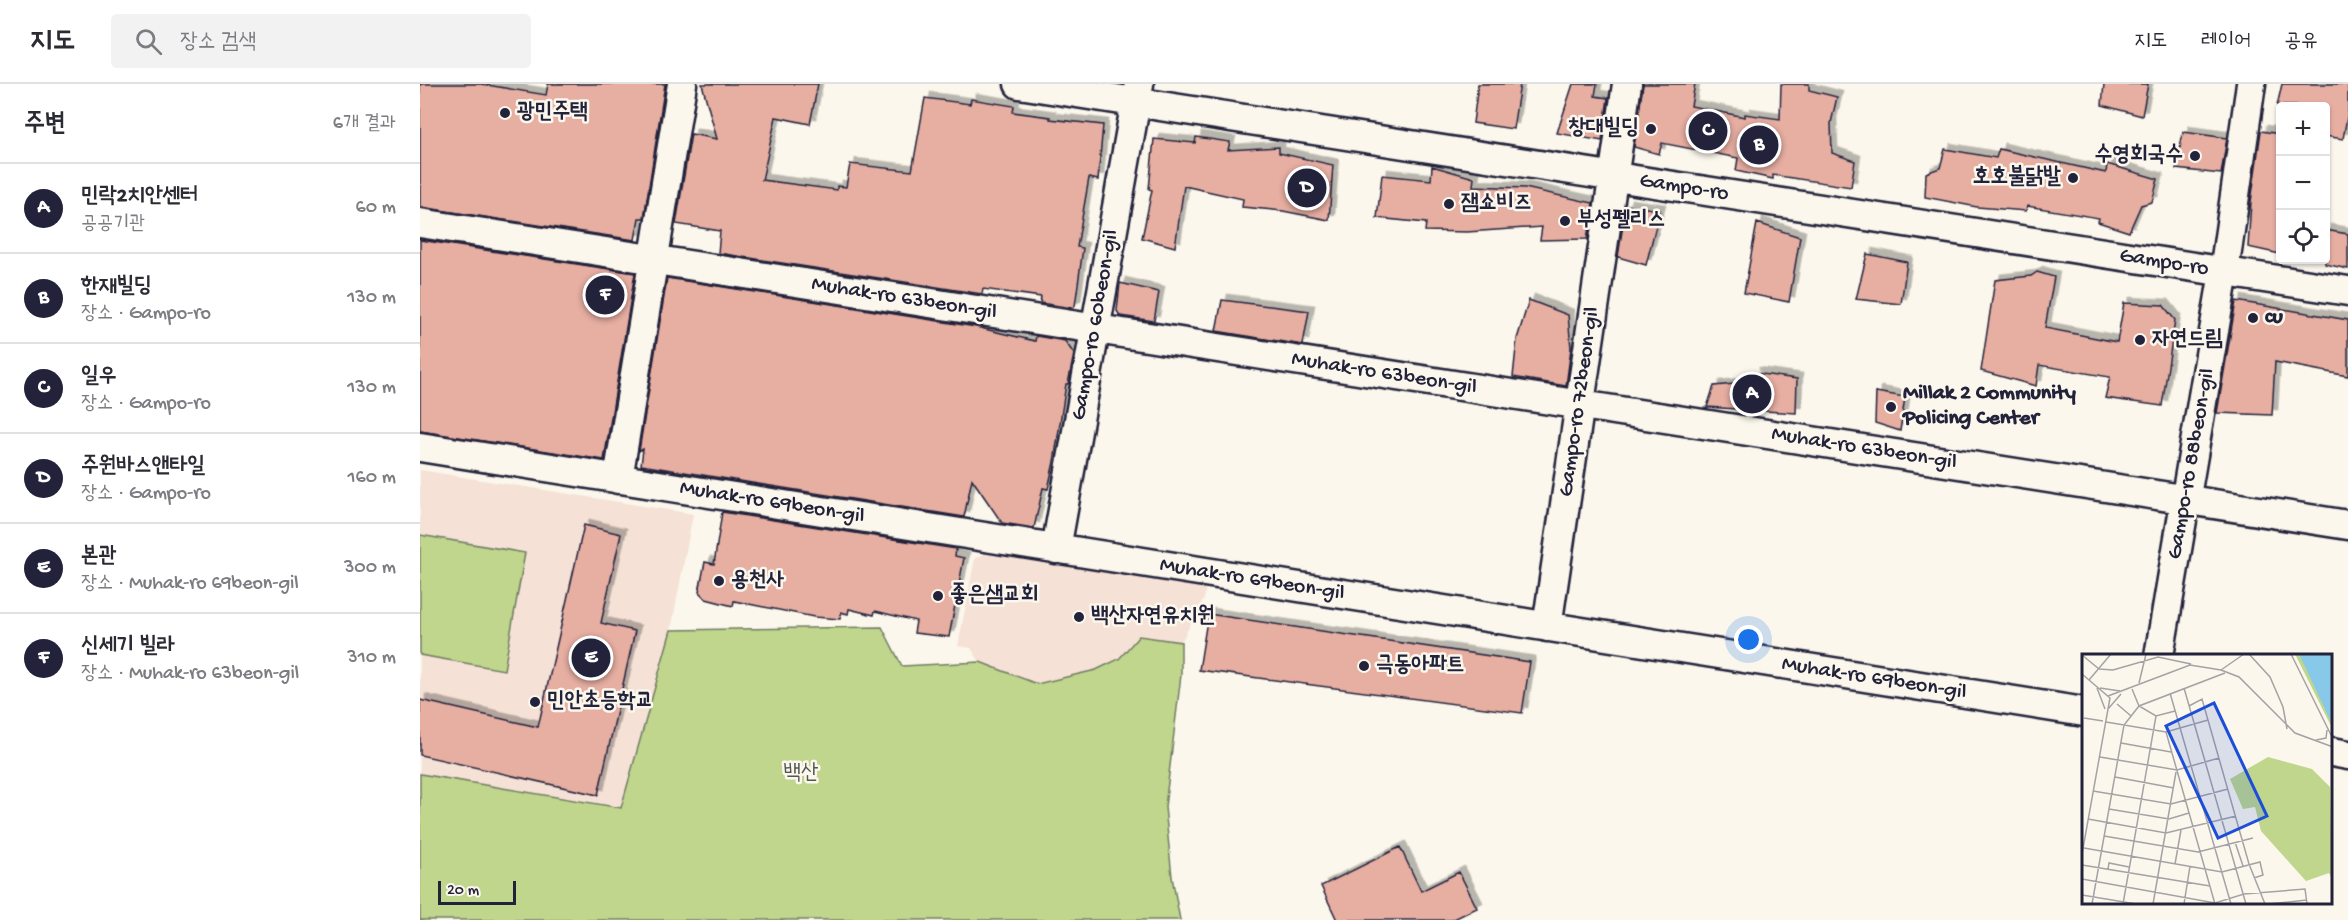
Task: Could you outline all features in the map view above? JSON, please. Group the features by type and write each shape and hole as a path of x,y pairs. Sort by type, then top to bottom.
{"street":[{"path":"618,479 682,84"},
{"name":"Gampo-ro","path":"1019,84 1137,93 1613,177 2348,291"},
{"name":"Gampo-ro 72beon-gil","path":"1547,627 1627,84"},
{"name":"Gampo-ro 88beon-gil","path":"2159,654 2224,272 2251,84"},
{"name":"Gampo-ro 60beon-gil","path":"1056,549 1137,93"},
{"name":"Muhak-ro 63beon-gil","path":"420,223 2348,525"},
{"name":"Muhak-ro 69beon-gil","path":"420,447 2082,712"},
{"path":"2333,752 2348,755"}],"shaded area":[{"name":"민안초등학교","path":"420,470 693,514 671,630 621,808 420,774"},
{"name":"백산자연유치원","path":"985,554 1206,585 1204,599 1181,642 1139,636 1119,659 1096,670 1037,684 980,662 971,648 958,646 975,558"}],"green space":[{"path":"420,535 525,553 504,670 420,655"},
{"name":"백산","path":"882,627 902,666 980,662 1037,684 1096,670 1119,659 1139,636 1181,642 1181,675 1165,807 1172,877 1180,920 420,920 420,774 621,808 671,630"}],"building":[{"path":"420,84 481,84 546,95 548,84 665,84 644,218 639,218 635,240 420,207"},
{"path":"702,84 818,84 810,124 776,117 762,180 837,190 837,186 846,187 850,164 912,171 925,98 970,104 971,99 1014,106 1013,112 1103,125 1098,180 1089,178 1077,247 1083,248 1075,306 1072,308 1040,303 1041,297 983,289 982,294 718,253 720,231 676,224 691,134 717,139"},
{"path":"1478,84 1520,84 1513,129 1473,123"},
{"path":"1573,84 1597,84 1595,96 1608,98 1602,141 1557,133"},
{"path":"1643,84 1695,84 1691,106 1745,117 1745,114 1780,119 1781,84 1809,84 1809,90 1837,97 1831,123 1832,153 1855,161 1851,187 1773,175 1773,179 1736,171 1738,158 1662,143 1659,154 1634,147"},
{"path":"2104,84 2148,84 2142,116 2102,105"},
{"path":"2282,84 2348,84 2348,112 2343,139 2330,137 2330,102 2278,102"},
{"path":"2261,131 2276,133 2276,253 2248,247 2251,202"},
{"path":"2183,132 2227,138 2221,174 2176,169"},
{"path":"1196,137 1230,142 1228,150 1279,147 1279,153 1333,165 1329,220 1283,211 1242,207 1243,199 1184,186 1175,247 1142,238 1152,190 1149,189 1154,139 1195,143"},
{"path":"1945,149 1996,158 1999,149 2106,173 2107,164 2158,179 2152,202 2141,205 2129,232 2098,222 2099,218 2027,206 2026,211 1977,207 1925,197 1926,173 1940,168"},
{"path":"1432,166 1474,178 1473,186 1525,188 1593,203 1587,239 1540,240 1542,227 1467,232 1425,231 1426,223 1377,218 1382,175 1431,180"},
{"path":"1626,205 1660,210 1646,265 1618,257"},
{"path":"1757,223 1800,237 1789,302 1744,293"},
{"path":"2330,231 2348,234 2348,269 2325,264 2330,264"},
{"path":"420,240 635,273 604,460 420,431"},
{"path":"1867,254 1907,262 1901,304 1856,299"},
{"path":"2037,272 2054,277 2045,328 2117,342 2124,303 2163,305 2175,320 2162,406 2105,398 2110,377 2039,365 2036,386 1981,371 1995,280 2031,276"},
{"path":"667,278 976,327 1035,341 1036,336 1065,341 1074,354 1068,384 1066,384 1048,489 1043,488 1034,528 1002,523 972,479 964,517 641,465 643,449 639,451"},
{"path":"1120,283 1159,292 1154,321 1120,316 1117,311"},
{"path":"1222,300 1309,311 1303,345 1216,331"},
{"path":"1529,300 1568,315 1571,348 1566,386 1513,377 1517,339"},
{"path":"2236,301 2348,320 2348,376 2275,362 2272,415 2217,413"},
{"path":"1754,373 1797,379 1796,413 1707,407 1714,386 1755,382"},
{"path":"1876,392 1905,397 1900,431 1875,423"},
{"path":"722,512 956,549 955,556 964,558 949,637 914,633 916,621 875,611 874,615 849,609 848,614 841,612 840,619 814,617 734,601 733,606 706,599 699,592 705,562 714,564"},
{"path":"584,525 621,534 601,623 635,631 598,795 420,755 420,700 538,727"},
{"name":"극동아파트","path":"1208,614 1530,662 1522,713 1199,670"},
{"path":"1400,847 1421,891 1459,872 1477,908 1452,920 1337,920 1321,886"}],"place":[{"name":"광민주택","path":"505,113"},
{"name":"창대빌딩","path":"1651,129"},
{"name":"일우","path":"1708,131"},
{"name":"한재빌딩","path":"1759,145"},
{"name":"수영회국수","path":"2195,156"},
{"name":"호호불닭발","path":"2073,178"},
{"name":"주원바스앤타일","path":"1307,188"},
{"name":"잼쇼비즈","path":"1449,204"},
{"name":"부성펠리스","path":"1565,221"},
{"name":"신세기 빌라","path":"605,295"},
{"name":"cu","path":"2253,318"},
{"name":"자연드림","path":"2140,340"},
{"name":"민락2치안센터","path":"1752,394"},
{"name":"Millak 2 Community Policing Center","path":"1891,407"},
{"name":"용천사","path":"719,581"},
{"name":"좋은샘교회","path":"938,596"},
{"name":"백산자연유치원","path":"1079,617"},
{"name":"본관","path":"591,658"},
{"name":"극동아파트","path":"1364,666"},
{"name":"민안초등학교","path":"535,702"}]}
